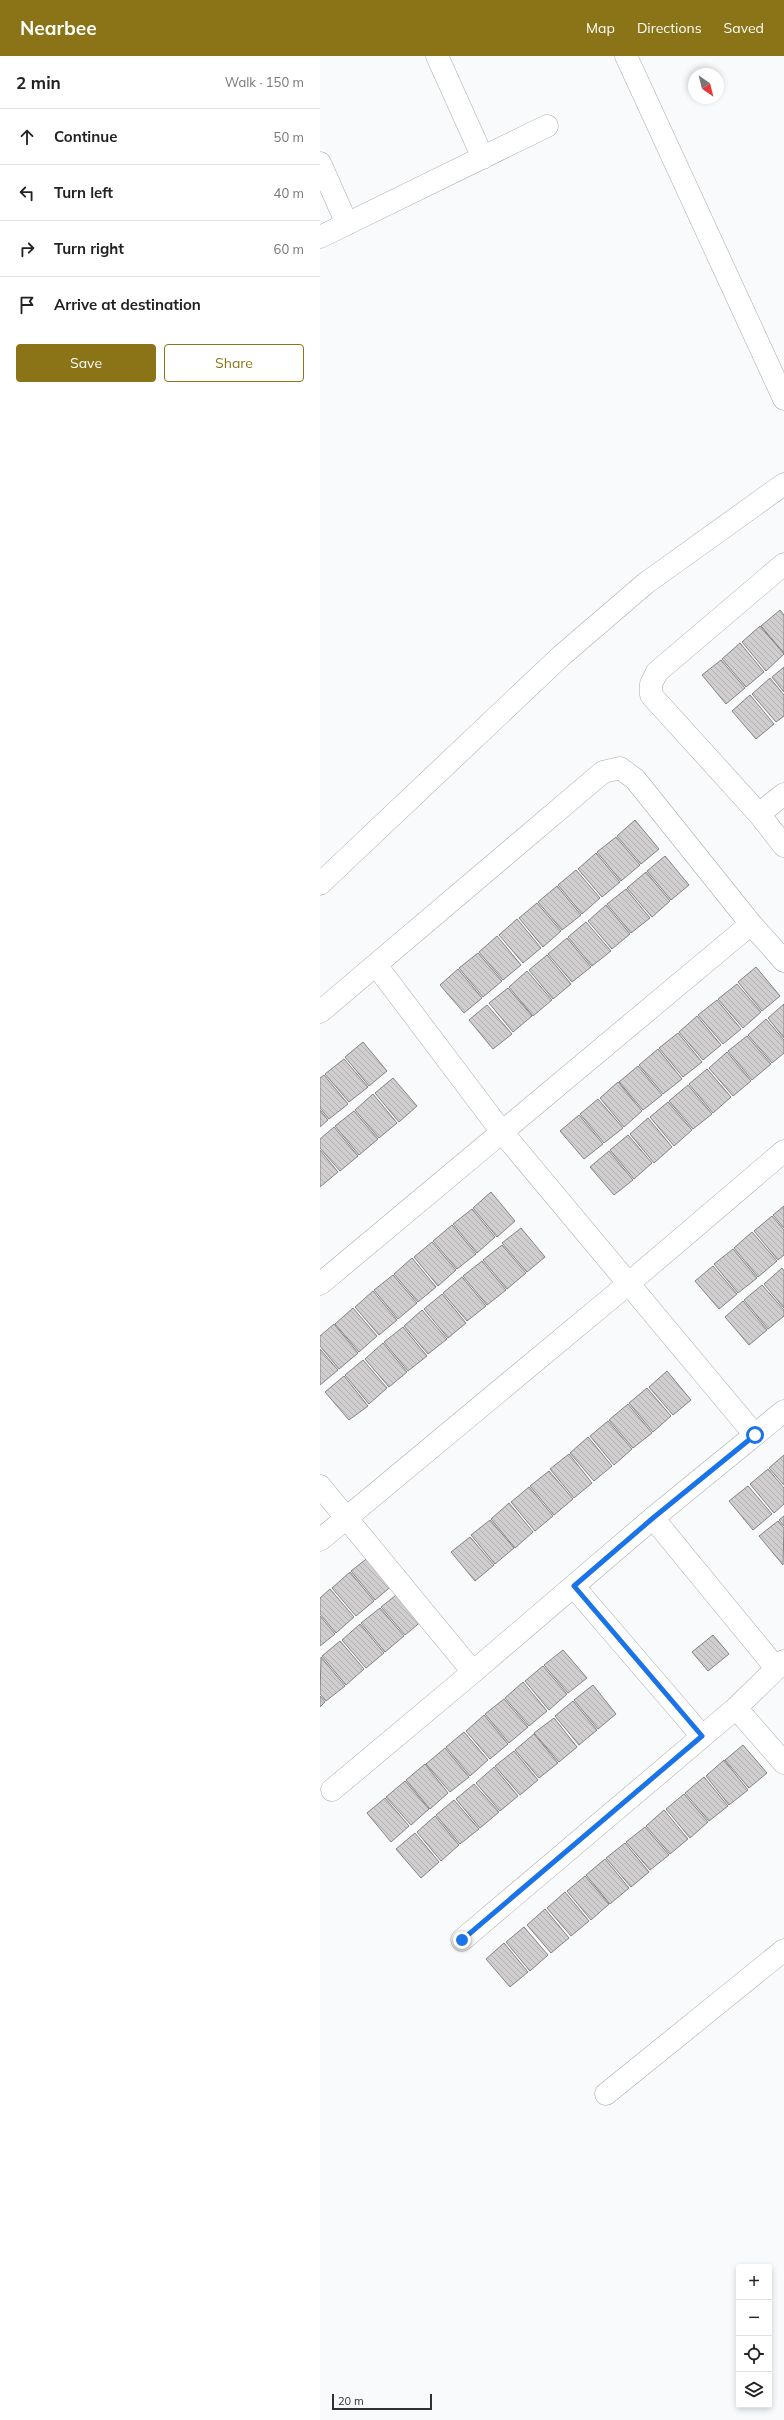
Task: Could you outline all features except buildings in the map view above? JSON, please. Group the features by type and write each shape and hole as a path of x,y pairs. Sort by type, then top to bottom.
{"street":[{"path":"437,56 483,158"},
{"path":"626,56 784,399"},
{"path":"320,237 547,126"},
{"path":"320,164 347,224"},
{"path":"320,884 561,656 646,583 784,484"},
{"path":"784,564 657,672 651,684 651,695 759,814 784,846"},
{"path":"320,1012 603,772 620,768 635,779 751,924 784,961"},
{"path":"759,814 784,794"},
{"path":"320,1284 751,924"},
{"path":"376,965 502,1132 755,1435"},
{"path":"320,1540 628,1284 784,1151"},
{"path":"332,1790 474,1672 653,1518 784,1410"},
{"path":"320,1486 474,1672"},
{"path":"462,1940 736,1708 780,1664 653,1518"},
{"path":"574,1586 702,1736"},
{"path":"736,1708 784,1763"},
{"path":"606,2094 784,1950"}],"route":[{"path":"462,1940 702,1736 574,1586 653,1518 755,1435"}]}
